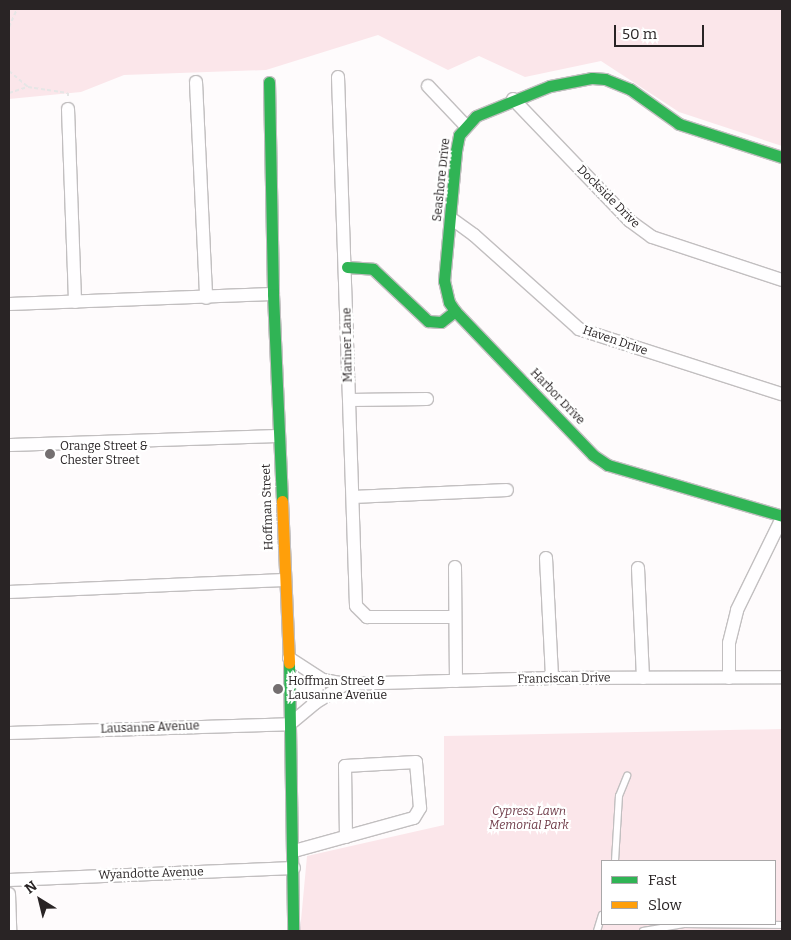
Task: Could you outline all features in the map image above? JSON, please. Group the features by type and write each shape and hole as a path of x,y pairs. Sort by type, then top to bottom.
{"street":[{"name":"Mariner Lane","path":"338,77 347,267 354,598 360,612 377,617 456,617"},
{"name":"Seashore Drive","path":"455,311 449,302 444,281 452,219 456,152 465,125 476,116 513,99 572,82 606,79 630,89 679,124 782,157"},
{"path":"196,82 206,298"},
{"name":"Hoffman Street","path":"268,82 273,294 284,580 289,658 294,851 293,931"},
{"path":"428,86 465,125"},
{"name":"Dockside Drive","path":"513,99 641,230 665,243 782,280"},
{"path":"68,106 75,302"},
{"name":"Haven Drive","path":"452,219 474,235 579,329 782,394"},
{"path":"347,267 373,269 428,321 441,322 455,311"},
{"path":"9,304 273,294"},
{"name":"Harbor Drive","path":"455,311 594,455 608,465 782,517"},
{"path":"349,400 427,399"},
{"path":"9,445 279,436"},
{"path":"353,497 507,490"},
{"path":"728,678 729,643 737,610 782,517"},
{"path":"546,558 552,678"},
{"path":"455,567 456,681"},
{"path":"638,568 643,678"},
{"path":"9,592 284,580"},
{"name":"Franciscan Drive","path":"289,658 324,680 346,684 552,678 782,677"},
{"name":"Franciscan Drive","path":"290,724 315,703 346,684"},
{"name":"Lausanne Avenue","path":"9,733 290,724"},
{"path":"294,851 338,842 346,836 404,822 418,815 419,768 416,762 345,766 346,836"},
{"name":"Wyandotte Avenue","path":"9,880 294,868"},
{"path":"9,894 10,931"}],"lane":[{"path":"615,860 619,796 627,776"},
{"path":"597,931 601,918"},
{"path":"643,931 678,925"}],"path":[{"path":"9,27 17,9"},
{"path":"9,70 28,88"},
{"path":"9,93 28,88 68,93 68,106"}],"green space":[{"path":"9,9 782,9 782,146 679,112 601,61 525,77 479,56 448,70 378,35 266,70 124,75 81,92 9,99"},
{"name":"Cypress Lawn Memorial Park","path":"782,729 782,931 300,931 307,856 444,825 444,736"}],"traffic: fast":[{"path":"455,311 449,302 444,281 456,151 459,135 476,116 550,86 592,78 605,79 630,89 679,124 782,157"},
{"path":"269,82 273,294 282,501"},
{"path":"347,267 373,269 428,321 441,322 455,311 593,455 608,465 782,516"},
{"path":"289,663 293,931"}],"traffic: slow":[{"path":"282,501 289,663"}],"place":[{"name":"Orange Street & Chester Street","path":"50,454"},
{"name":"Hoffman Street & Lausanne Avenue","path":"278,689"}]}
